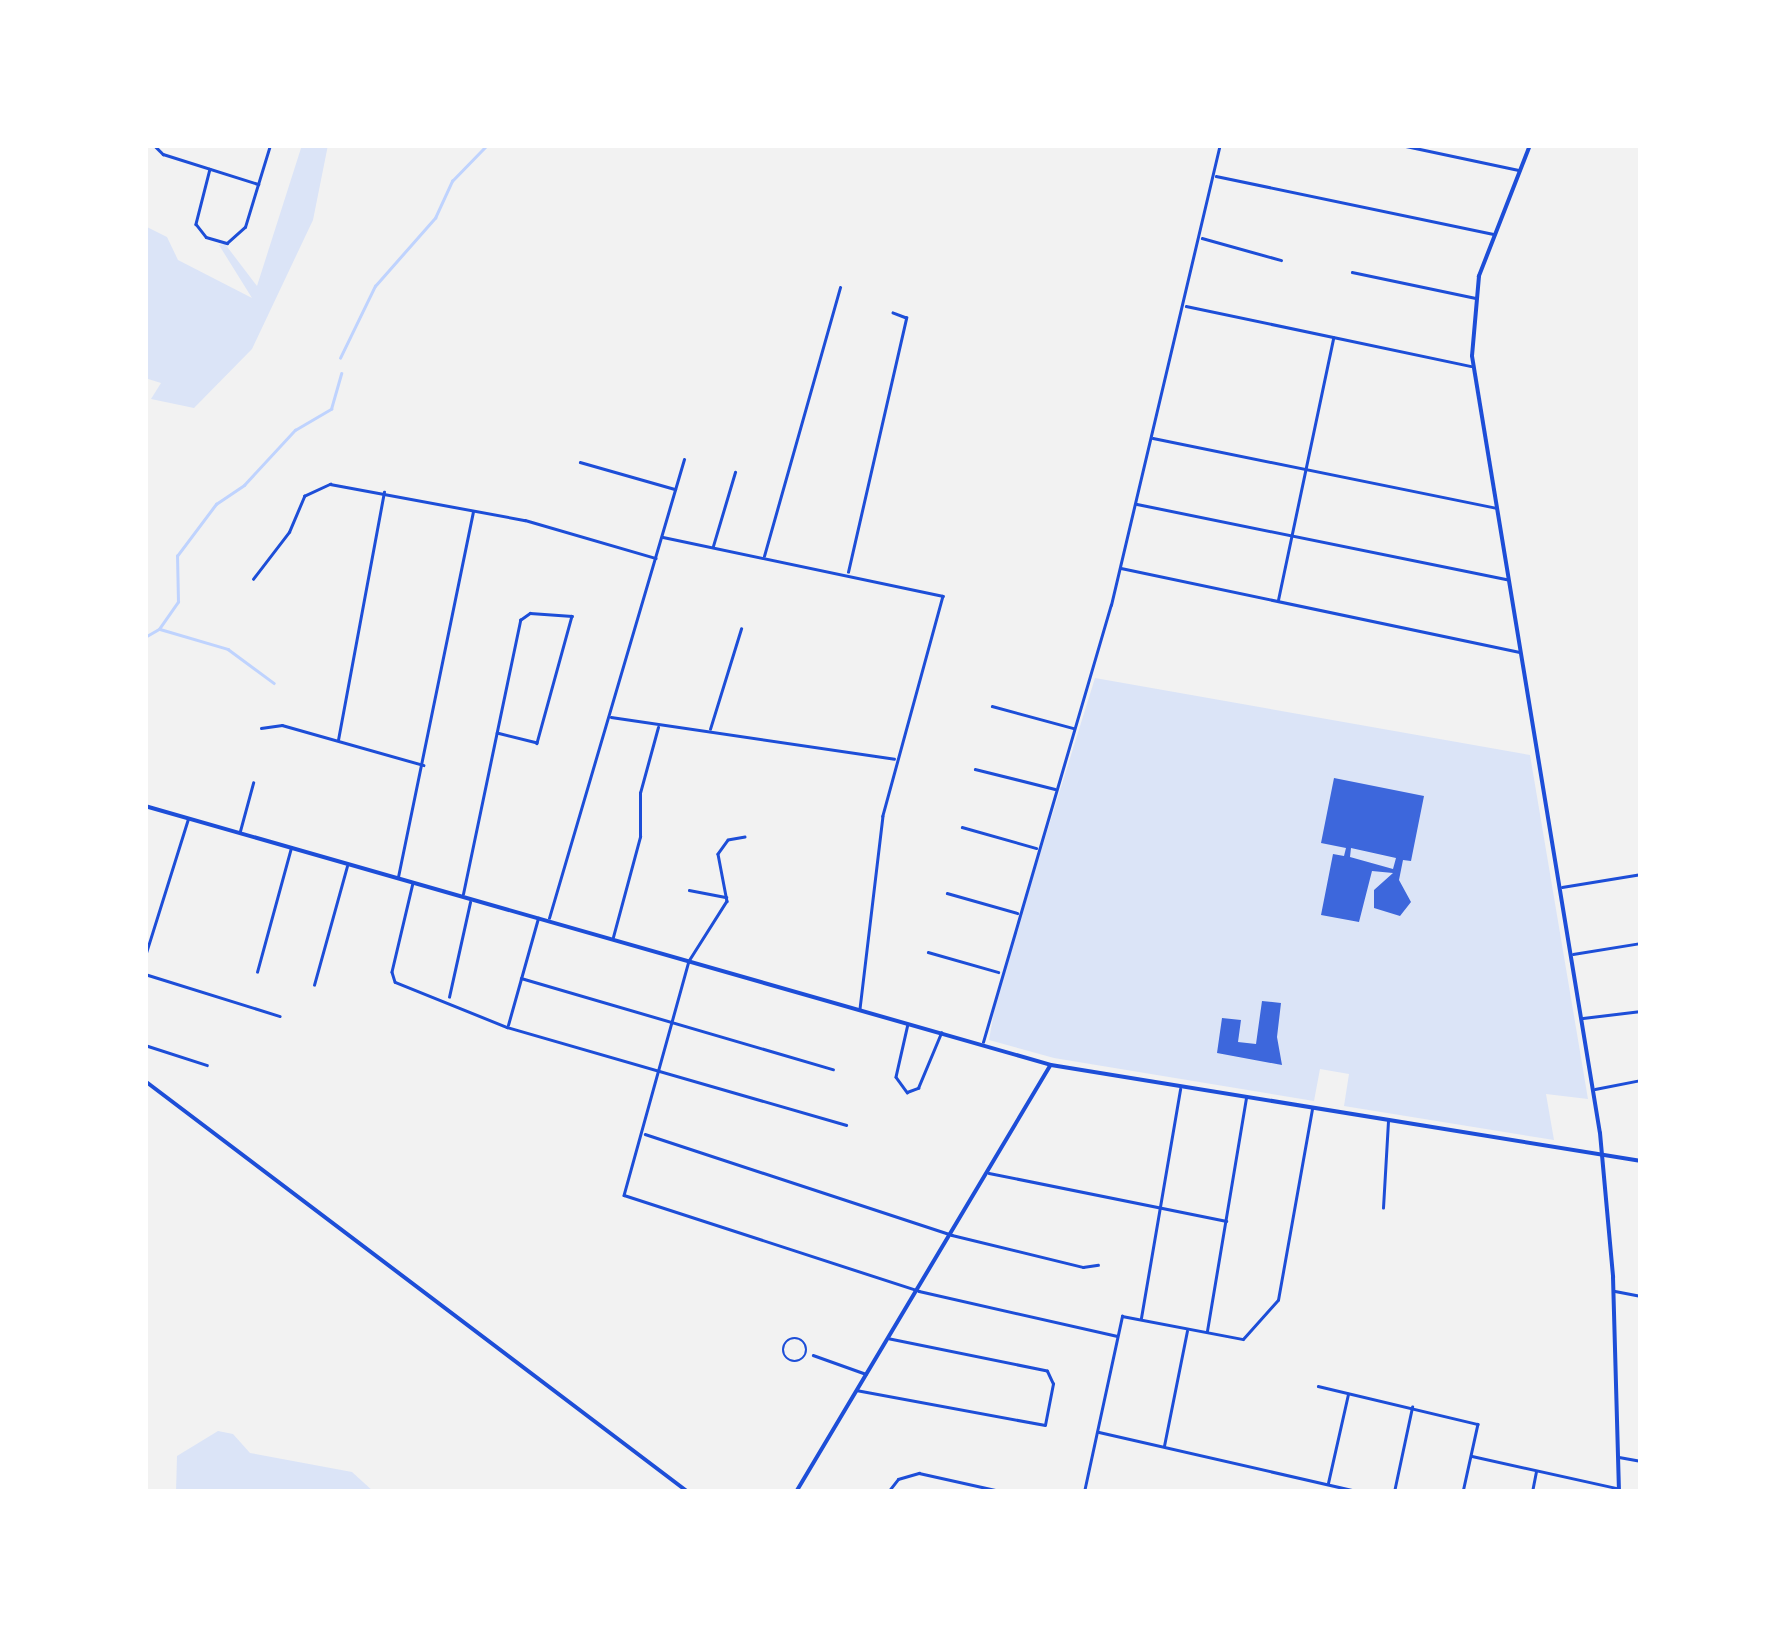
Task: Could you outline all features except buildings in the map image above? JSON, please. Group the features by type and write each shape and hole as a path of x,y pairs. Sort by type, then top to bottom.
{"main road":[{"path":"1530,145 1493,234 1475,298 1473,367 1594,1090 1613,1291 1618,1490"},
{"path":"145,806 1051,1065 1641,1161"},
{"path":"797,1489 1051,1065"},
{"path":"145,1081 688,1492"}],"street":[{"path":"154,145 258,184"},
{"path":"210,169 195,216 200,232 214,242 241,234 270,145"},
{"path":"982,1045 999,972 1111,605 1220,145"},
{"path":"1400,145 1519,170"},
{"path":"1215,176 1493,234"},
{"path":"1200,238 1281,260"},
{"path":"1352,272 1475,298"},
{"path":"764,556 840,288"},
{"path":"1184,306 1473,367"},
{"path":"848,574 906,318 892,313"},
{"path":"1278,601 1333,338"},
{"path":"1152,438 1496,508"},
{"path":"548,921 684,459"},
{"path":"580,462 677,490"},
{"path":"713,546 735,472"},
{"path":"253,579 314,488 340,484 473,511 656,558"},
{"path":"338,740 384,492"},
{"path":"1136,504 1508,579"},
{"path":"398,878 473,511"},
{"path":"663,537 943,596 882,824 860,1009"},
{"path":"1120,568 1520,652"},
{"path":"463,896 496,734 523,616 572,616 536,743 496,734"},
{"path":"710,730 740,629"},
{"path":"992,706 1074,728"},
{"path":"609,716 898,759"},
{"path":"261,728 282,725 423,765"},
{"path":"612,939 640,837 640,793 659,725"},
{"path":"975,769 1054,789"},
{"path":"239,832 253,782"},
{"path":"145,956 188,818"},
{"path":"962,828 1036,848"},
{"path":"745,838 728,840 718,854 727,898 720,920 688,961 669,1021 643,1134 624,1191 628,1198 919,1291 1117,1336"},
{"path":"257,972 291,848"},
{"path":"314,985 348,864"},
{"path":"1560,887 1641,874"},
{"path":"412,883 392,978 449,998 507,1027 846,1125"},
{"path":"689,890 727,898"},
{"path":"947,893 1017,912"},
{"path":"449,998 471,898"},
{"path":"507,1027 538,918"},
{"path":"1572,954 1641,944"},
{"path":"928,952 999,972"},
{"path":"145,974 280,1016"},
{"path":"521,978 834,1068"},
{"path":"1582,1018 1641,1012"},
{"path":"908,1023 896,1077 906,1092 918,1088 941,1033"},
{"path":"145,1045 207,1065"},
{"path":"1594,1090 1641,1080"},
{"path":"1140,1319 1181,1088"},
{"path":"1206,1333 1246,1098"},
{"path":"1084,1492 1122,1316 1243,1339 1269,1313 1284,1284 1312,1109"},
{"path":"1383,1208 1388,1121"},
{"path":"643,1134 952,1235 1083,1267 1098,1264"},
{"path":"989,1173 1226,1222"},
{"path":"1613,1291 1641,1296"},
{"path":"1163,1448 1187,1328"},
{"path":"811,1354 788,1360 782,1346 796,1338 811,1354 866,1374"},
{"path":"856,1390 1045,1425 1051,1374 889,1338"},
{"path":"1318,1386 1478,1424 1463,1492"},
{"path":"1328,1485 1348,1392"},
{"path":"1394,1492 1412,1407"},
{"path":"1097,1432 1360,1492"},
{"path":"1471,1455 1618,1490"},
{"path":"1618,1457 1641,1461"},
{"path":"1532,1492 1536,1471"},
{"path":"888,1492 898,1480 919,1474 1004,1492"},
{"path":"797,1489 806,1492"}],"shaded area":[{"path":"302,145 328,145 313,220 252,349 194,408 151,399 161,383 145,378 145,226 167,237 178,260 252,298 219,245 225,244 257,286"},
{"path":"1095,678 1530,755 1588,1099 1546,1094 1554,1140 1344,1106 1349,1074 1320,1069 1314,1101 1054,1058 989,1040 998,989"},
{"path":"218,1431 233,1434 250,1453 352,1472 374,1492 176,1492 177,1456"}],"waterway":[{"path":"340,358 375,286 435,218 452,181 487,145"},
{"path":"145,637 159,629 178,602 177,556 216,504 244,485 295,430 331,409 341,373"},
{"path":"160,629 228,649 274,683"}]}
